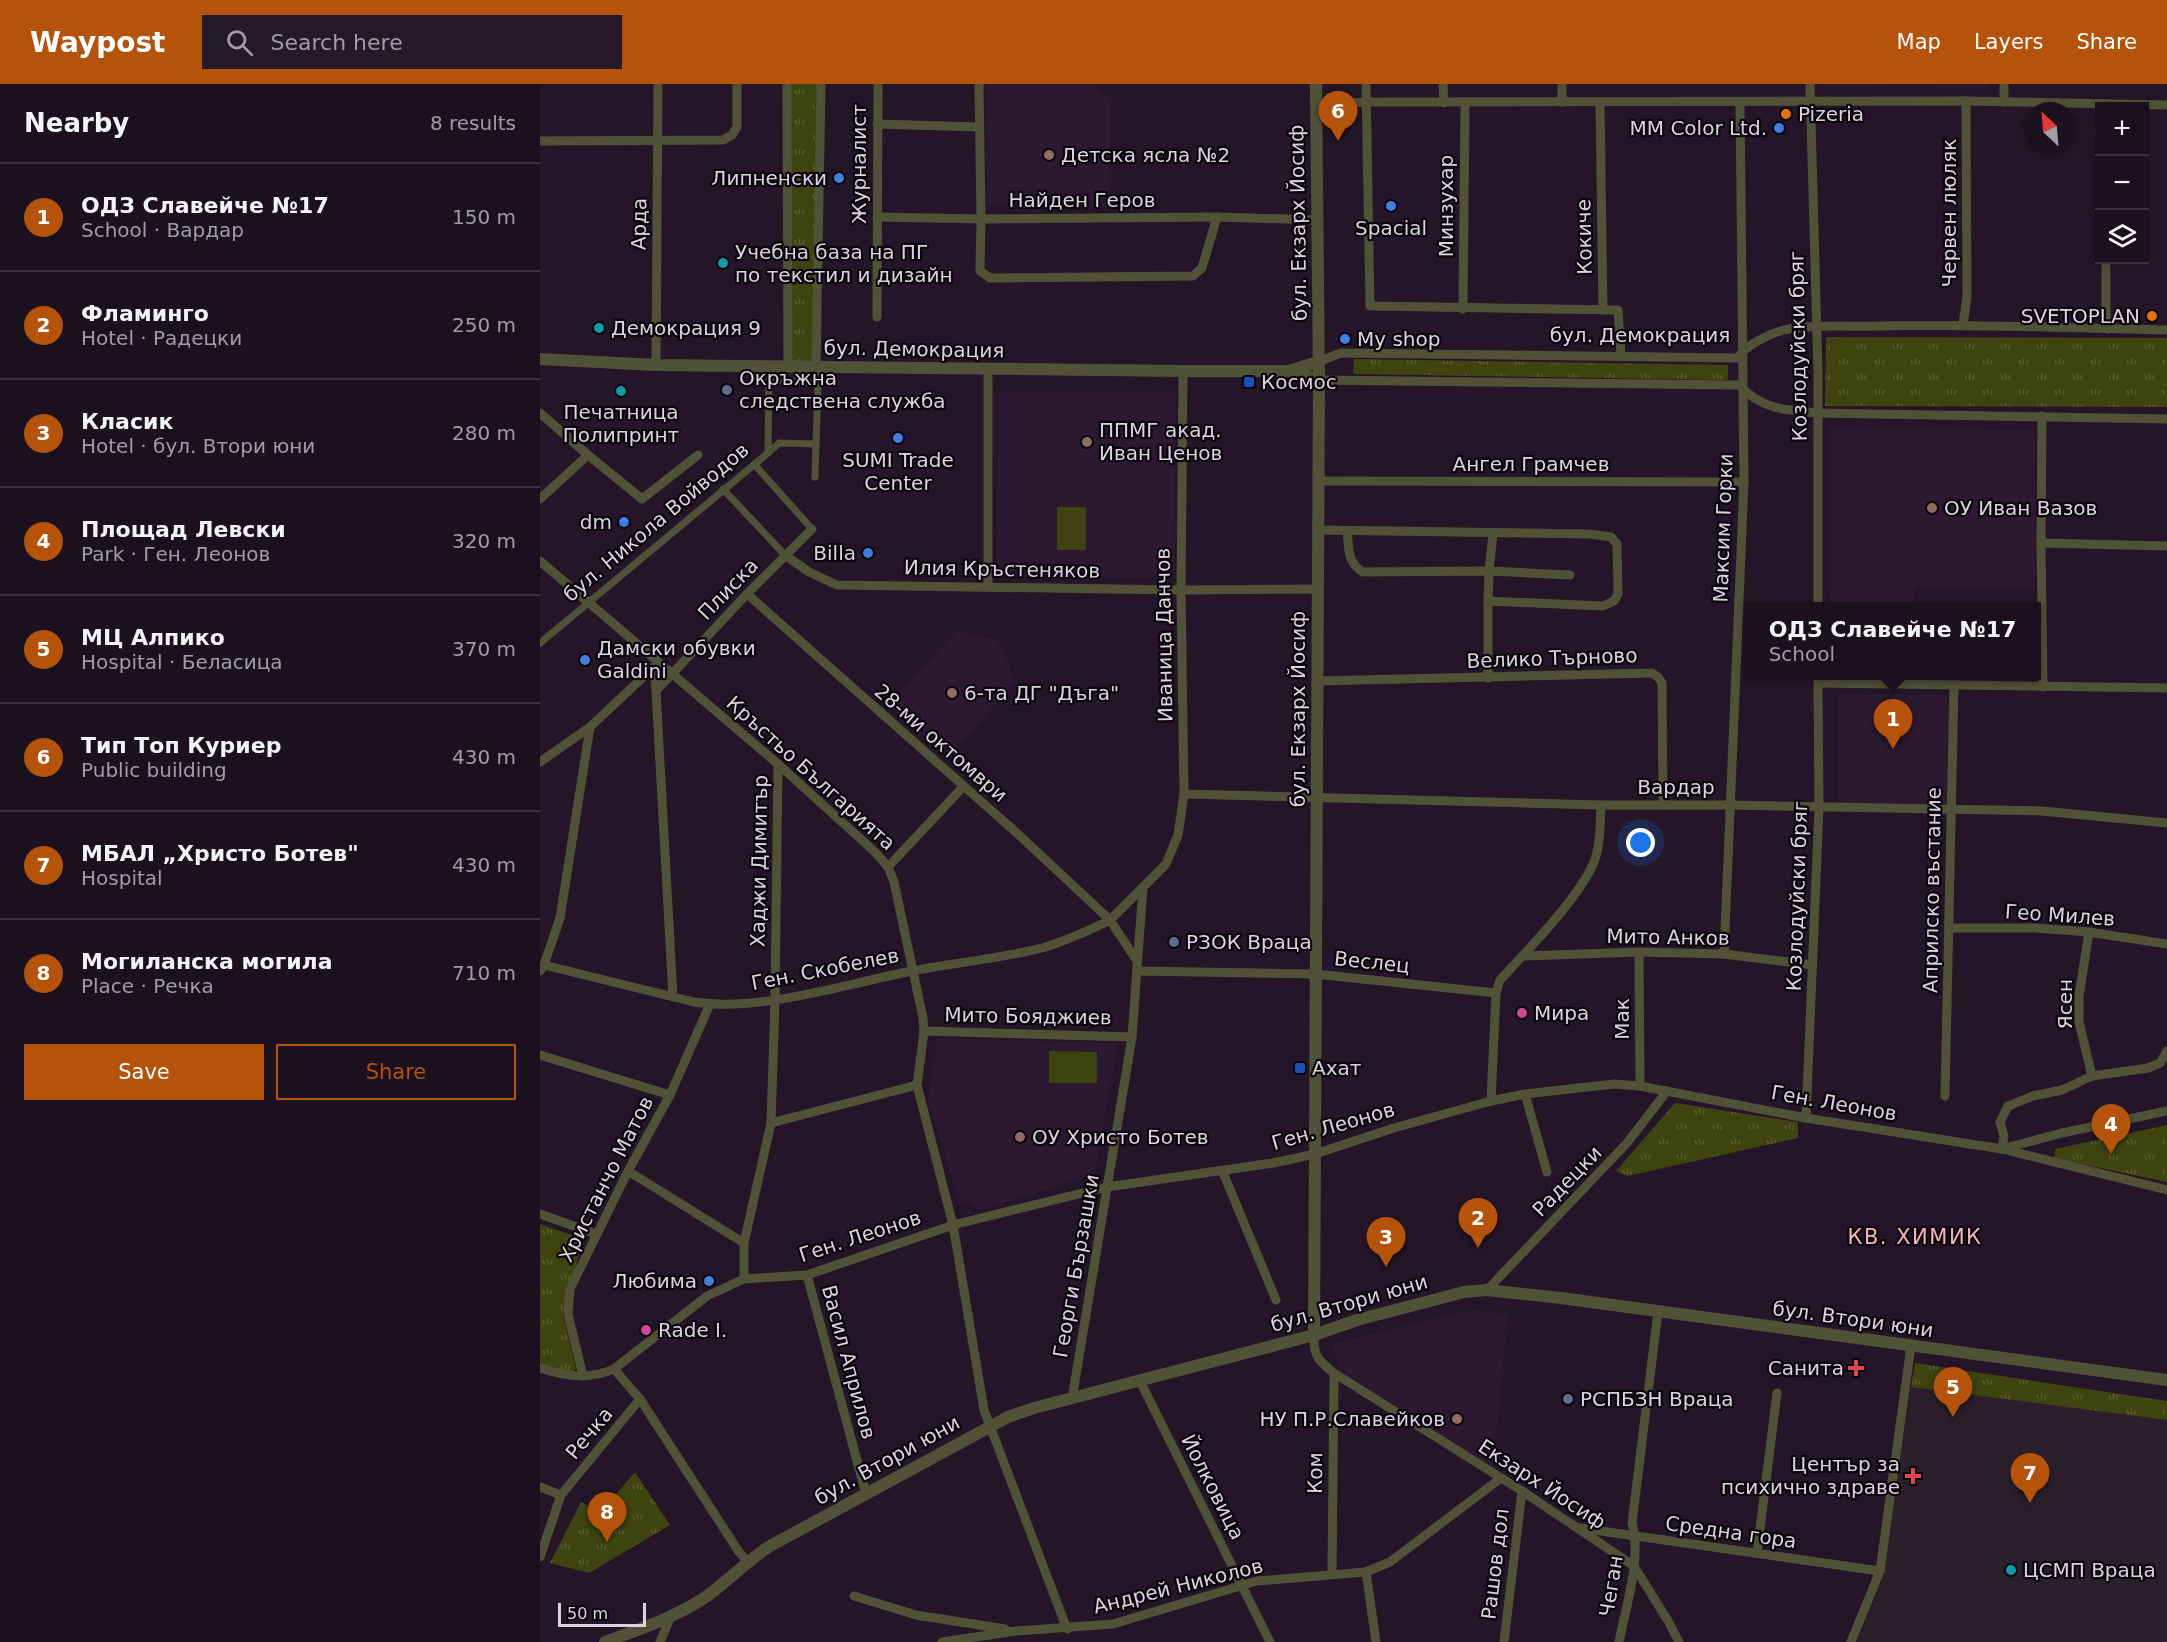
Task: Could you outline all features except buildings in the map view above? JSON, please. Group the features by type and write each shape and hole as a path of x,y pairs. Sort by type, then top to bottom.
{"street":[{"name":"Арда","path":"656,365 658,84"},
{"path":"540,141 723,140 732,135 737,127 737,84"},
{"path":"787,84 788,367"},
{"path":"815,477 821,84"},
{"name":"Журналист","path":"877,317 878,84"},
{"name":"Найден Геров","path":"979,84 981,219 1217,217 1317,220"},
{"name":"бул. Екзарх Йосиф","path":"1314,1335 1319,380 1316,84"},
{"path":"1366,84 1370,306 1618,310 1621,356"},
{"path":"1443,84 1444,103"},
{"path":"1562,84 1562,102"},
{"name":"Козлодуйски бряг","path":"1810,84 1817,328 1818,602"},
{"path":"2004,84 2004,102"},
{"path":"1316,105 1366,102 1966,101 2095,105"},
{"name":"Червен люляк","path":"1963,324 1967,297 1966,101"},
{"name":"Кокиче","path":"1600,102 1603,310"},
{"name":"Минзухар","path":"1463,309 1465,103"},
{"name":"Максим Горки","path":"1724,954 1744,482 1740,103"},
{"path":"2149,105 2167,105"},
{"path":"877,124 979,127"},
{"path":"877,217 981,219 980,271 990,278 1193,276 1203,268 1217,217"},
{"path":"2106,264 2108,329"},
{"name":"бул. Демокрация","path":"1288,371 1347,353 1737,358 1744,349 1779,332 1817,328 1963,324 2167,330"},
{"name":"бул. Демокрация","path":"540,359 769,373 788,367 1288,371 1319,380 1739,385 1760,403 1818,413 2167,419"},
{"path":"988,369 988,587"},
{"name":"Иваница Данчов","path":"1143,887 1166,864 1178,836 1184,794 1181,590 1183,371"},
{"path":"768,453 769,373 818,384"},
{"path":"540,413 642,499 698,455"},
{"path":"2042,416 2043,687"},
{"name":"бул. Никола Войводов","path":"540,643 779,443 816,444"},
{"path":"540,499 588,455"},
{"path":"754,464 812,529"},
{"name":"Ангел Грамчев","path":"1318,481 1744,482"},
{"name":"Илия Кръстеняков","path":"723,489 785,555 809,572 837,585 1181,590 1318,589"},
{"name":"Плиска","path":"672,675 747,594 812,529"},
{"path":"1318,531 1590,534 1611,537 1617,544 1618,594 1614,601 1603,606 1488,601"},
{"path":"1347,531 1351,562 1354,567 1363,572 1489,571 1570,575"},
{"path":"1488,678 1489,571 1493,534"},
{"path":"2041,543 2167,546"},
{"name":"Кръстьо Българията","path":"540,561 778,764 875,852 888,867 894,882 924,1031 917,1085 953,1225 980,1393 989,1426 1067,1629"},
{"name":"28-ми октомври","path":"747,594 1110,920 1137,966"},
{"path":"540,762 590,727 658,663"},
{"path":"658,663 655,676 674,997"},
{"name":"Велико Търново","path":"1317,681 1652,673 1658,676 1662,683 1663,805"},
{"path":"656,691 672,675"},
{"name":"Козлодуйски бряг","path":"1806,1118 1819,807 1818,680"},
{"path":"1837,680 1954,686 2167,688"},
{"name":"Априлско въстание","path":"1946,1096 1954,686"},
{"path":"542,968 560,918 590,727"},
{"name":"Хаджи Димитър","path":"744,1279 744,1243 771,1123 778,764"},
{"path":"888,867 963,787"},
{"name":"Вардар","path":"1184,794 1601,805 2042,811 2167,823"},
{"path":"1491,1101 1496,993 1500,980 1576,892 1596,858 1601,805"},
{"name":"Ген. Скобелев","path":"542,968 710,1005 775,1000 912,971 1041,948 1079,935 1110,920 1143,887"},
{"name":"Георги Бързашки","path":"1072,1399 1132,1037 1143,887"},
{"name":"Гео Милев","path":"1950,928 2035,928 2089,932 2167,944"},
{"name":"Ясен","path":"2089,932 2079,996 2079,1022 2092,1076"},
{"name":"Мито Анков","path":"1522,956 1639,952 1724,954 1813,965"},
{"name":"Мак","path":"1639,952 1640,1086"},
{"name":"Веслец","path":"1137,966 1316,974 1496,993"},
{"name":"Христанчо Матов","path":"583,1376 568,1314 570,1290 627,1171 670,1095 710,1005"},
{"name":"Мито Бояджиев","path":"924,1031 1132,1037"},
{"path":"2167,1051 2160,1063 2148,1068 2092,1076 2062,1090 2033,1096 2008,1106 2001,1122 2004,1136 2002,1149 2062,1133 2167,1112"},
{"path":"540,1055 670,1095"},
{"name":"Ген. Леонов","path":"540,1368 556,1374 599,1376 614,1369 707,1296 744,1279 807,1275 953,1225 1107,1187 1273,1163 1315,1154 1394,1128 1491,1101 1526,1094 1614,1084 1640,1086 1806,1118 2002,1149 2167,1190"},
{"path":"771,1123 917,1085"},
{"name":"Радецки","path":"1487,1290 1628,1143 1667,1091"},
{"path":"1526,1094 1546,1173"},
{"path":"1222,1170 1276,1300"},
{"path":"627,1171 744,1243"},
{"path":"540,1214 596,1234"},
{"name":"Васил Априлов","path":"807,1275 866,1494"},
{"name":"бул. Втори юни","path":"605,1642 670,1616 707,1596 770,1546 989,1426 1020,1412 1314,1335 1357,1320 1464,1292 1487,1290 2167,1380"},
{"name":"Чеган","path":"1619,1642 1634,1566 1636,1536 1632,1523 1658,1312"},
{"name":"Екзарх Йосиф","path":"1314,1335 1313,1348 1318,1359 1334,1373 1522,1491 1634,1566 1679,1642"},
{"path":"1851,1642 1880,1571 1911,1346"},
{"path":"614,1369 640,1399 748,1562"},
{"name":"Ком","path":"1332,1574 1334,1373"},
{"name":"Йолковица","path":"1140,1381 1270,1642"},
{"path":"1757,1553 1777,1394"},
{"name":"Речка","path":"540,1557 561,1495 640,1399"},
{"name":"Андрей Николов","path":"942,1642 1016,1631 1113,1624 1257,1581 1366,1572 1390,1562 1501,1478"},
{"path":"540,1487 561,1495"},
{"name":"Рашов дол","path":"1504,1642 1522,1491"},
{"name":"Средна гора","path":"1576,1527 1880,1571"},
{"path":"1366,1572 1376,1642"},
{"path":"854,1596 916,1615 1016,1631"},
{"path":"660,1642 670,1616"}],"shaded area":[{"name":"Детска ясла №2","path":"986,84 1093,84 1111,99 1110,207 987,204"},
{"path":"1820,84 1990,84 1990,88 1820,86"},
{"name":"ППМГ акад. Иван Ценов","path":"999,391 1176,392 1174,578 996,577"},
{"name":"ОУ Иван Вазов","path":"1830,428 2035,430 2035,588 1914,587 1914,602 1830,602"},
{"name":"6-та ДГ \"Дъга\"","path":"957,631 997,640 1016,681 947,758 887,704"},
{"path":"1839,694 1948,695 1947,804 1839,803"},
{"name":"ОУ Христо Ботев","path":"937,1038 1118,1043 1094,1175 979,1210 958,1198 928,1099"},
{"name":"НУ П.Р.Славейков","path":"1472,1310 1508,1314 1493,1467 1341,1371 1332,1344"},
{"path":"1911,1387 2167,1420 2167,1642 1857,1642 1883,1577"}],"green space":[{"path":"787,84 817,84 816,367 788,367"},
{"path":"1826,337 2167,338 2167,407 1825,406"},
{"path":"1354,359 1728,365 1728,380 1353,374"},
{"path":"1057,507 1086,507 1086,550 1057,550"},
{"path":"1049,1051 1097,1052 1097,1083 1049,1083"},
{"path":"1675,1103 1798,1122 1798,1138 1628,1176 1616,1171"},
{"path":"2167,1125 2167,1182 2054,1158 2055,1149"},
{"path":"540,1224 583,1239 563,1315 576,1369 566,1375 540,1366"},
{"path":"1915,1363 2167,1401 2167,1420 1911,1387"},
{"path":"635,1472 670,1525 589,1573 550,1563 581,1502 600,1513"}],"place":[{"name":"Pizeria","path":"1786,114"},
{"name":"MM Color Ltd.","path":"1779,128"},
{"name":"Тип Топ Куриер","path":"1338,141"},
{"name":"Детска ясла №2","path":"1049,155"},
{"name":"Липненски","path":"839,178"},
{"name":"Spacial","path":"1391,206"},
{"name":"Учебна база на ПГ по текстил и дизайн","path":"723,263"},
{"name":"SVETOPLAN","path":"2152,316"},
{"name":"Демокрация 9","path":"599,328"},
{"name":"My shop","path":"1345,339"},
{"name":"Космос","path":"1249,382"},
{"name":"Окръжна следствена служба","path":"727,390"},
{"name":"Печатница Полипринт","path":"621,391"},
{"name":"SUMI Trade Center","path":"898,438"},
{"name":"ППМГ акад. Иван Ценов","path":"1087,442"},
{"name":"ОУ Иван Вазов","path":"1932,508"},
{"name":"dm","path":"624,522"},
{"name":"Billa","path":"868,553"},
{"name":"Дамски обувки Galdini","path":"585,660"},
{"name":"6-та ДГ \"Дъга\"","path":"952,693"},
{"name":"ОДЗ Славейче №17","path":"1893,749"},
{"name":"РЗОК Враца","path":"1174,942"},
{"name":"Мира","path":"1522,1013"},
{"name":"Ахат","path":"1300,1068"},
{"name":"ОУ Христо Ботев","path":"1020,1137"},
{"name":"Площад Левски","path":"2111,1154"},
{"name":"Фламинго","path":"1478,1248"},
{"name":"Класик","path":"1386,1267"},
{"name":"Любима","path":"709,1281"},
{"name":"Rade I.","path":"646,1330"},
{"name":"Санита","path":"1856,1368"},
{"name":"РСПБЗН Враца","path":"1568,1399"},
{"name":"МЦ Алпико","path":"1953,1417"},
{"name":"НУ П.Р.Славейков","path":"1457,1419"},
{"name":"Център за психично здраве","path":"1913,1476"},
{"name":"МБАЛ „Христо Ботев\"","path":"2030,1503"},
{"name":"Могиланска могила","path":"607,1542"},
{"name":"ЦСМП Враца","path":"2011,1570"}],"district":[{"name":"КВ. ХИМИК","path":"1915,1237"}]}
